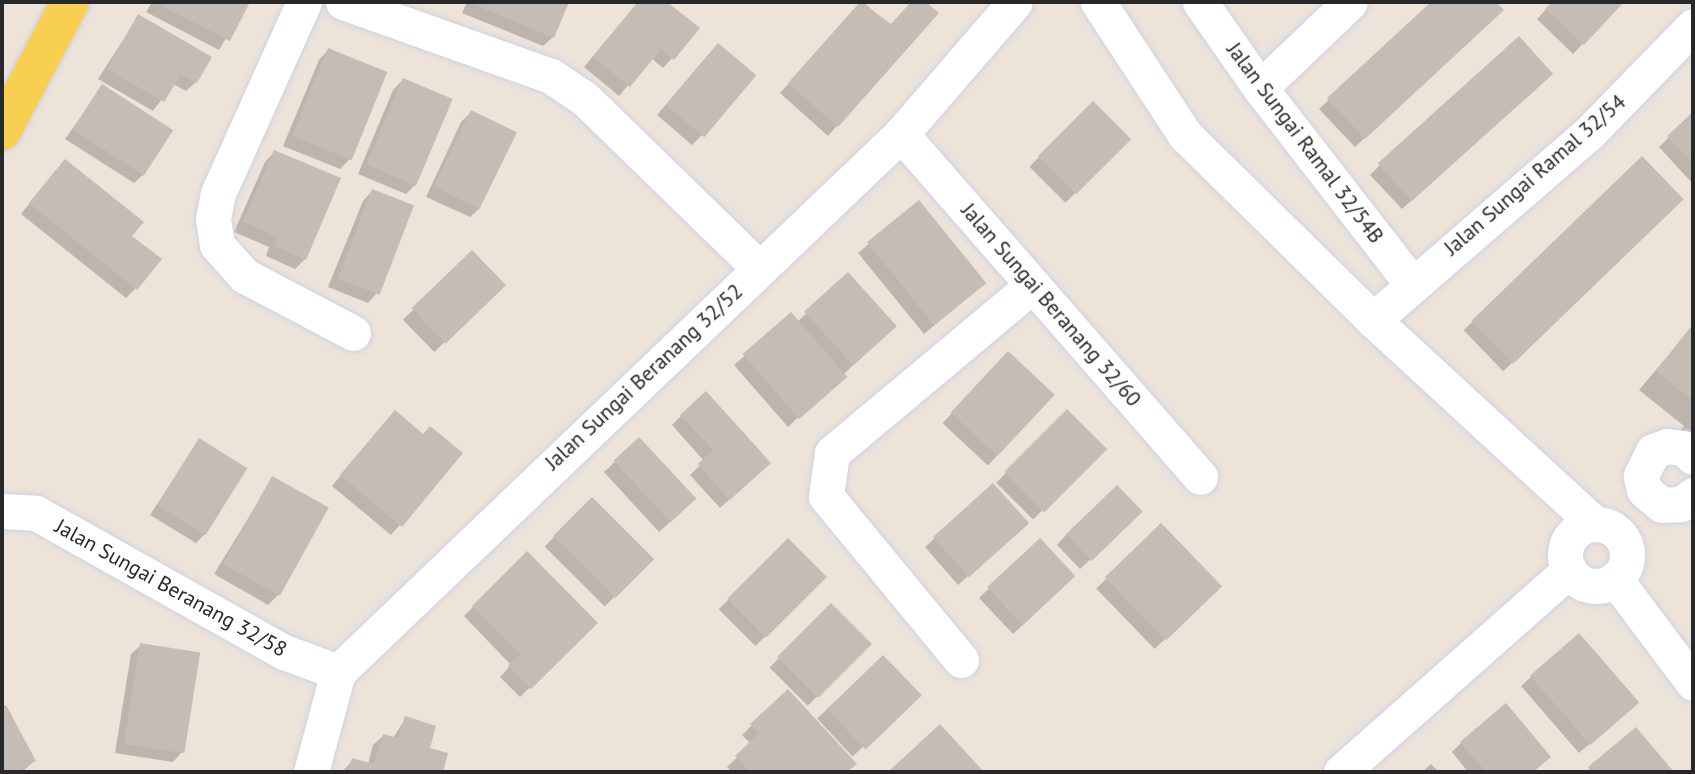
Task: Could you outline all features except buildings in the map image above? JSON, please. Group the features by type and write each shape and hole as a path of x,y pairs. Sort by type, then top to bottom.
{"main road":[{"path":"2,131 70,2"}],"street":[{"path":"304,2 218,193 213,219 217,245 245,276 353,333"},
{"path":"342,2 551,76 583,98 760,269"},
{"name":"Jalan Sungai Beranang 32/52","path":"338,672 536,479 901,134 1015,2"},
{"path":"1098,2 1185,135 1373,320 1606,527 1627,550 1623,571 1615,579 1606,585 1584,584 1569,570 1565,560 1569,539 1584,525 1606,527 1653,500"},
{"name":"Jalan Sungai Ramal 32/54B","path":"1200,2 1260,88 1411,283"},
{"path":"1260,88 1350,2"},
{"name":"Jalan Sungai Ramal 32/54","path":"1373,320 1411,283 1589,133 1693,26"},
{"name":"Jalan Sungai Beranang 32/60","path":"901,134 1200,477"},
{"path":"961,660 826,496 832,453 1033,285"},
{"path":"1693,457 1675,447 1653,451 1641,476 1644,490 1653,500 1671,506 1693,495"},
{"name":"Jalan Sungai Beranang 32/58","path":"2,511 36,513 284,652 338,672"},
{"path":"1340,772 1569,570"},
{"path":"1615,579 1693,683"},
{"path":"311,772 338,672"}]}
